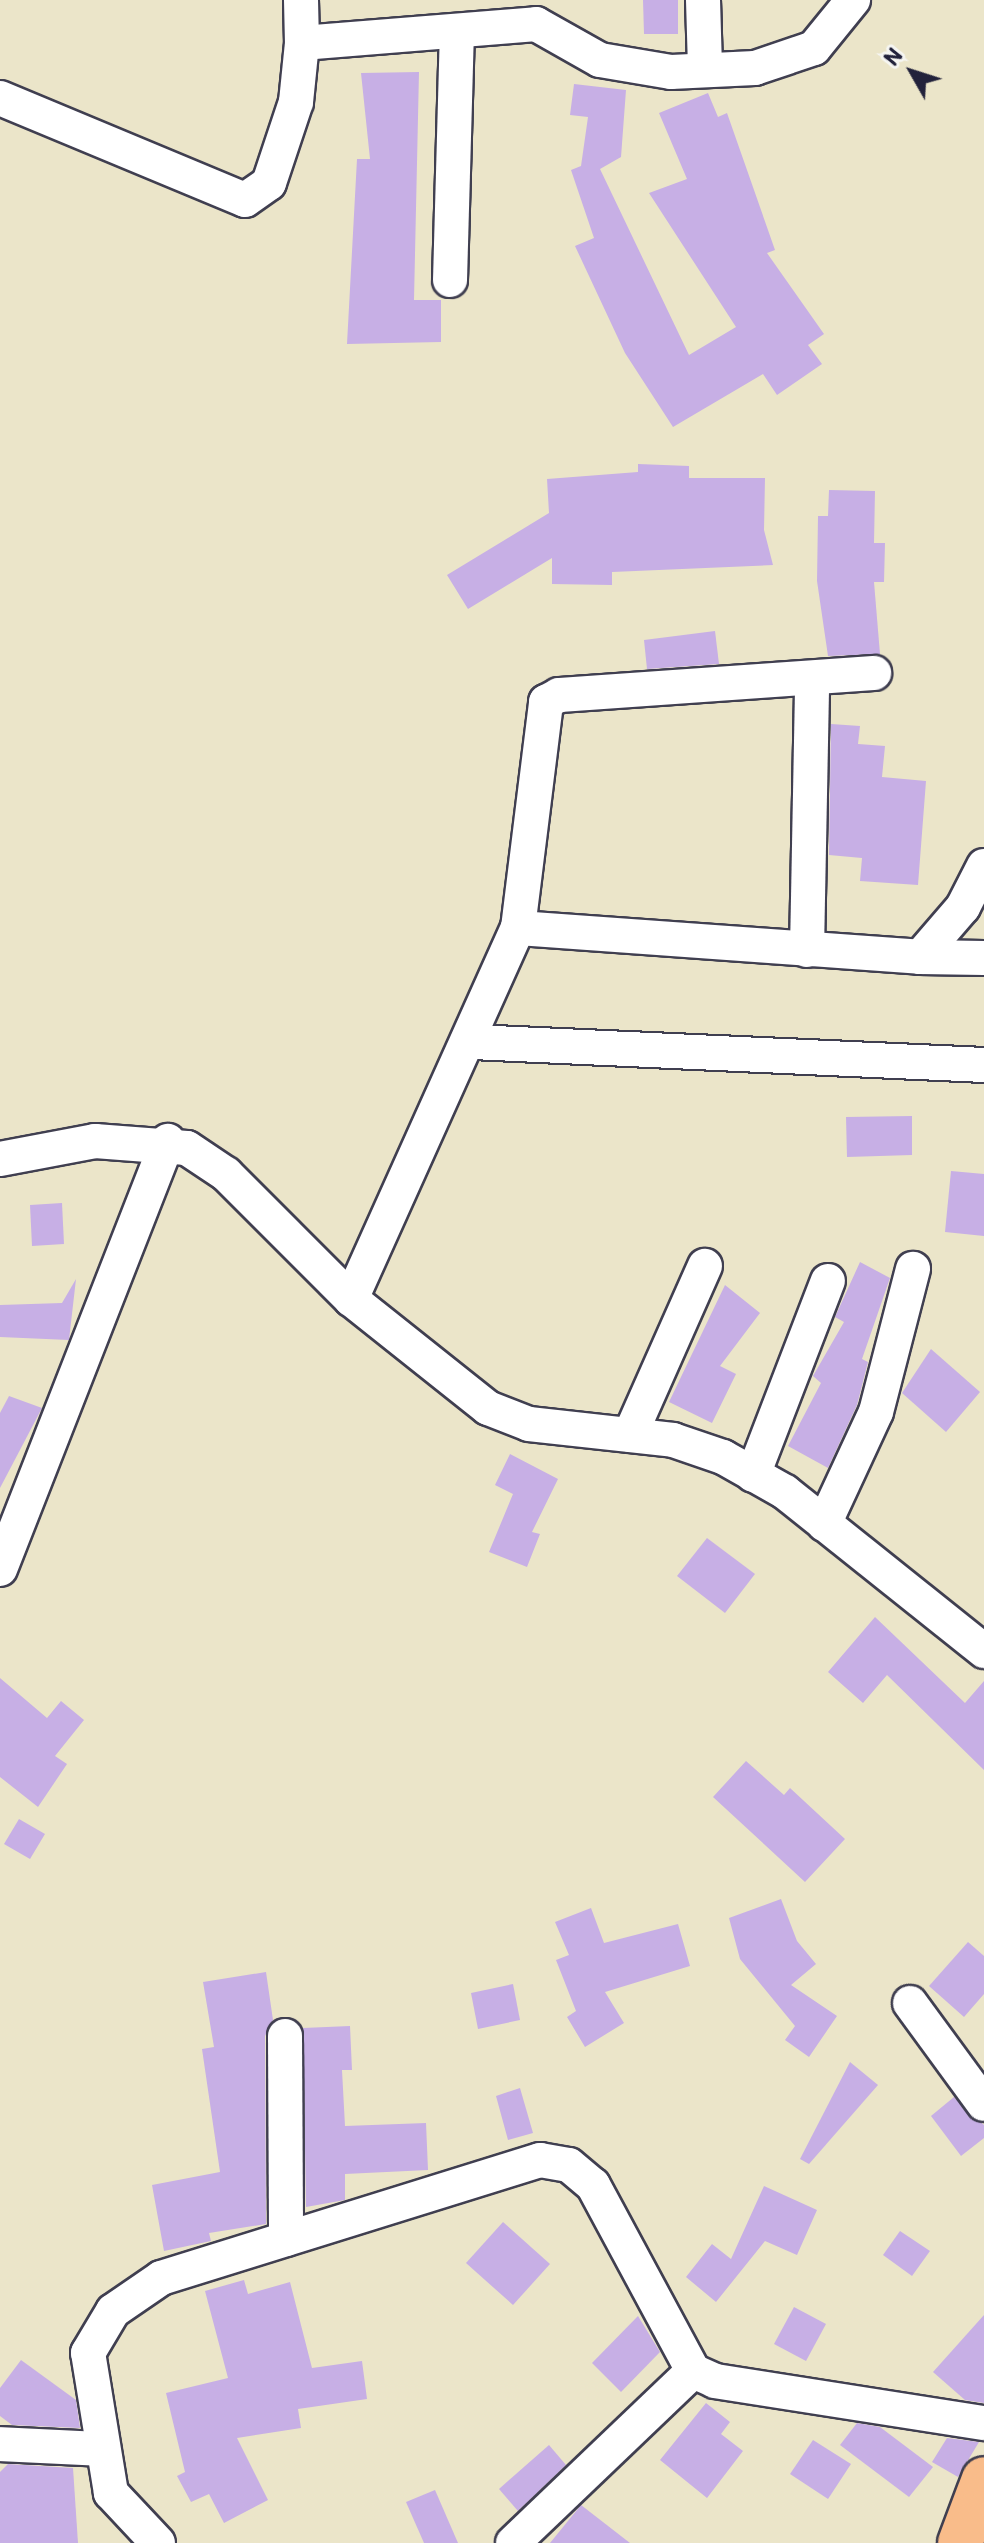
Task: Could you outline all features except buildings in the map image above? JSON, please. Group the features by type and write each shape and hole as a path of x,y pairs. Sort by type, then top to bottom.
{"main road":[{"path":"960,2543 984,2479"}],"street":[{"path":"0,98 245,200 269,183 296,102 302,43 301,0"},
{"path":"703,0 705,67"},
{"path":"302,43 457,33 536,24 600,60 671,72 705,67 755,68 814,48 853,0"},
{"path":"450,280 457,33"},
{"path":"351,1299 472,1042 518,928 542,710 551,697 874,673"},
{"path":"807,950 812,678"},
{"path":"920,957 963,907 984,866"},
{"path":"518,928 807,950 984,958"},
{"path":"472,1042 984,1065"},
{"path":"0,1159 95,1141 168,1141 226,1174 351,1299 488,1408 529,1424 673,1440 753,1475 824,1524 984,1651"},
{"path":"3,1549 168,1141"},
{"path":"630,1435 705,1266"},
{"path":"824,1524 876,1412 913,1269"},
{"path":"753,1475 828,1281"},
{"path":"910,2003 984,2104"},
{"path":"285,2036 286,2239"},
{"path":"158,2543 111,2493 88,2353 113,2311 161,2278 521,2165 559,2160 593,2185 693,2371 715,2381 984,2423"},
{"path":"513,2543 693,2371"},
{"path":"0,2444 103,2449"}]}
